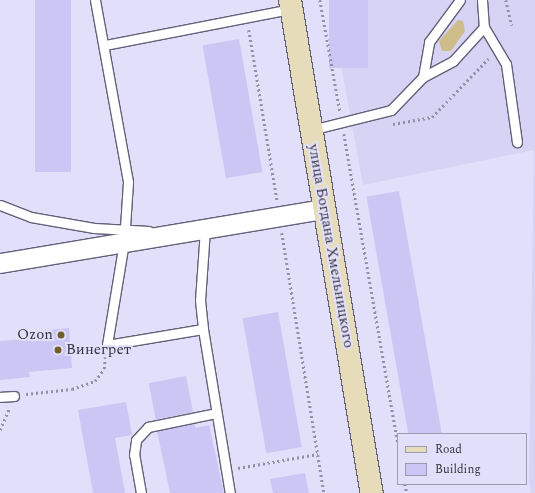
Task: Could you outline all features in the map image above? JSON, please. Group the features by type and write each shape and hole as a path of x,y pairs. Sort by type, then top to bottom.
{"main road":[{"name":"улица Богдана Хмельницкого","path":"290,4 372,493"}],"street":[{"path":"0,263 124,236 182,233 279,215 324,209"}],"lane":[{"path":"95,0 105,45 128,182 124,236 107,345 203,329"},
{"path":"423,76 429,42 460,0"},
{"path":"482,0 484,27 506,64 517,142"},
{"path":"105,45 247,18 290,4"},
{"path":"310,130 343,128 391,110 423,76 453,61 484,27"},
{"path":"0,205 31,217 124,236"},
{"path":"205,229 200,300 216,414 230,493"},
{"path":"0,397 14,396"},
{"path":"141,493 134,455 136,440 148,427 216,414"}],"path":[{"path":"320,0 397,436"},
{"path":"506,0 512,25"},
{"path":"247,18 324,493"},
{"path":"388,125 432,118 497,49"},
{"path":"343,128 351,131"},
{"path":"0,430 14,396 72,389 95,381 104,369 107,345"},
{"path":"226,470 318,454"}],"shaded area":[{"path":"329,0 535,0 535,493 531,493 529,478 534,150 363,185"},
{"path":"458,20 463,21 465,31 451,51 442,51 439,41"}],"building":[{"path":"35,0 71,0 71,172 35,172"},
{"path":"329,0 368,0 368,68 329,68"},
{"path":"239,39 262,172 226,178 203,45"},
{"path":"399,191 442,433 408,433 367,197"},
{"path":"278,312 302,447 266,453 243,318"},
{"path":"69,328 72,368 29,372 30,377 0,380 0,341 39,338 38,331"},
{"path":"186,376 193,412 156,420 149,383"},
{"path":"126,402 132,435 115,438 125,493 93,493 78,410"},
{"path":"195,424 195,428 209,425 224,493 170,493 157,431"},
{"path":"305,473 309,493 273,493 270,479"}],"place":[{"name":"Ozon","path":"61,335"},
{"name":"Винегрет","path":"58,350"}]}
